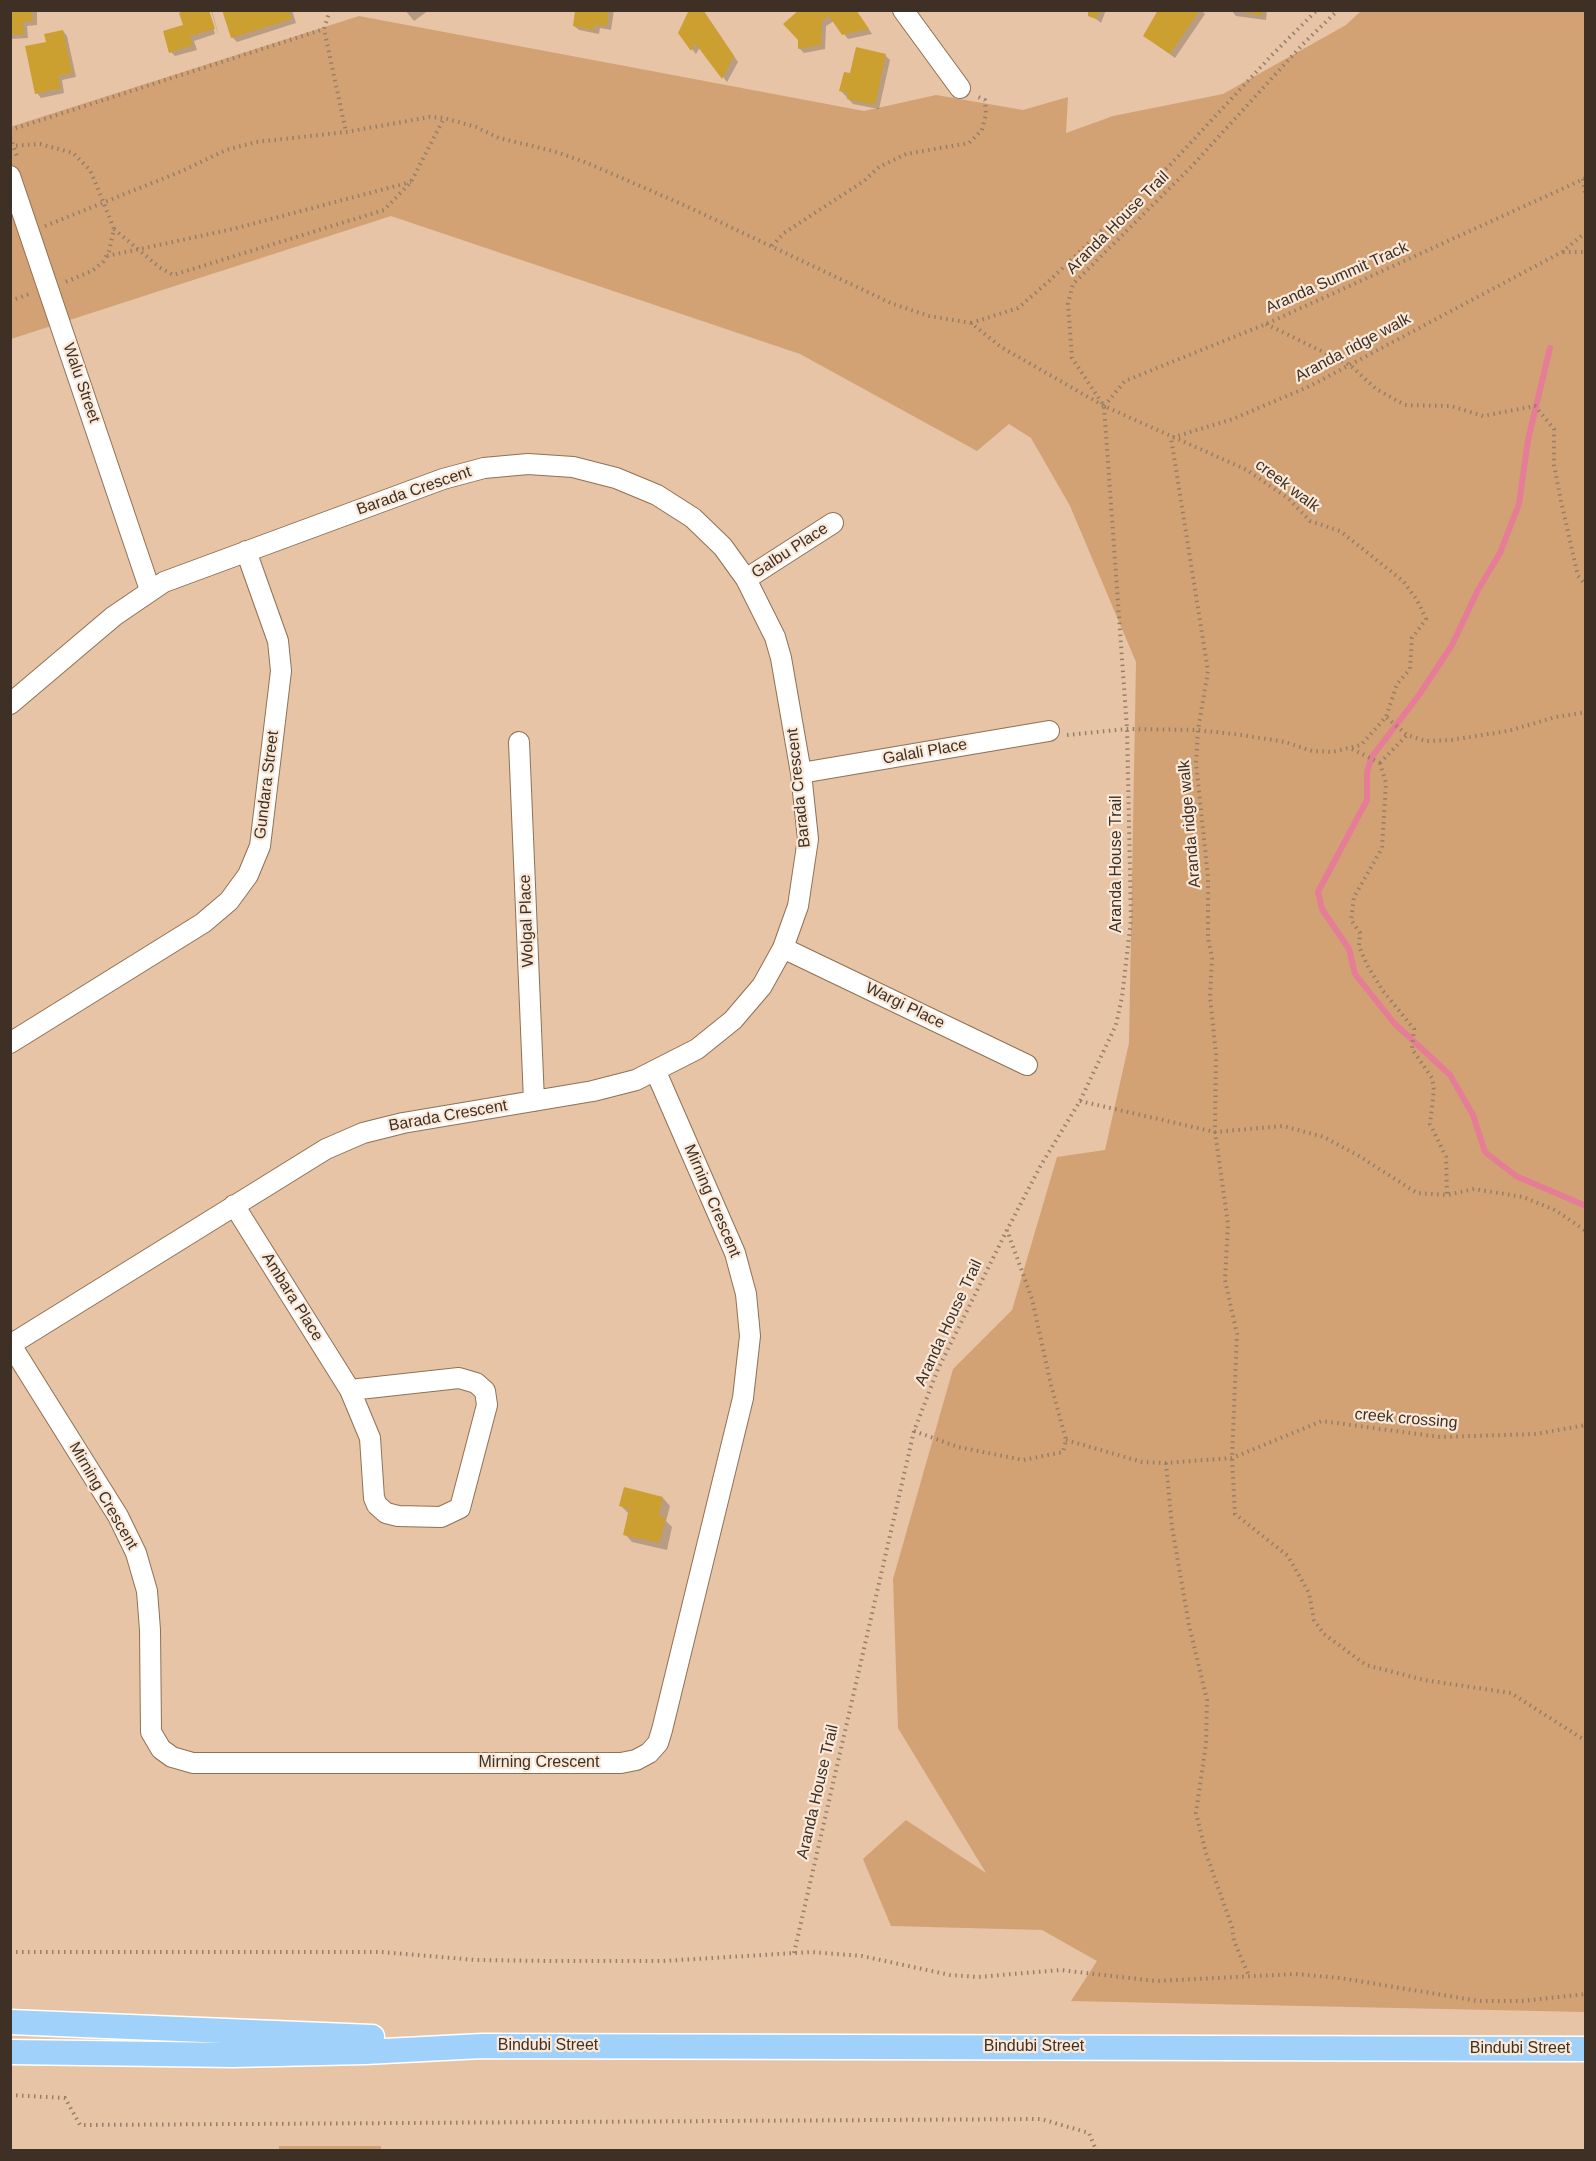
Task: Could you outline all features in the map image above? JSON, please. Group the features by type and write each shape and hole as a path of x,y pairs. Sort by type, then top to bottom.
{"main road":[{"name":"Bindubi Street","path":"10,2022 364,2037 482,2046"},
{"name":"Bindubi Street","path":"10,2052 222,2055 365,2052 482,2046 1586,2049"}],"street":[{"path":"903,10 960,88"},
{"name":"Walu Street","path":"10,176 150,590"},
{"name":"Barada Crescent","path":"10,704 114,616 150,590 246,550 443,479 484,468 528,464 573,467 606,475 657,495 693,518 723,547 746,579 775,637 781,658 801,773 808,839 807,862 798,906 783,948 762,986 733,1020 697,1049 656,1072 593,1091 403,1123 363,1133 326,1149 11,1345"},
{"name":"Galbu Place","path":"746,579 833,523"},
{"name":"Gundara Street","path":"10,1043 203,923 229,901 248,875 260,846 281,671 278,641 246,550"},
{"name":"Galali Place","path":"801,773 1049,731"},
{"name":"Wolgal Place","path":"519,742 534,1101"},
{"name":"Wargi Place","path":"783,948 1027,1065"},
{"name":"Mirning Crescent","path":"11,1345 118,1516 136,1552 147,1591 150,1630 151,1732 161,1749 172,1757 193,1763 621,1763 636,1760 649,1753 658,1743 662,1730 743,1398 750,1346 746,1294 735,1253 656,1072"},
{"name":"Ambara Place","path":"234,1205 350,1390 370,1438 374,1498 377,1505 386,1513 398,1516 441,1516 460,1508 487,1405 485,1391 476,1383 459,1378 350,1390"}],"path":[{"path":"330,10 324,29 346,132"},
{"path":"30,233 103,201 182,171 226,150 256,142 346,132 430,117 444,118 476,127 499,138 553,151 585,162 772,246 893,304 928,316 971,323 1018,308 1047,283 1170,165 1317,10"},
{"name":"Aranda House Trail","path":"794,1953 914,1431 938,1369 1007,1230 1041,1165 1080,1101 1116,1025 1122,997 1131,920 1128,729 1104,406 1072,358 1068,304 1072,284 1191,167 1303,44 1338,10"},
{"path":"10,130 324,29"},
{"path":"772,246 784,233 864,181 879,167 906,154 969,143 982,130 986,114 985,100"},
{"path":"10,137 12,145 40,144 73,153 90,170 114,229 159,267 172,275 384,210 411,182 444,118"},
{"path":"1584,178 1586,198"},
{"name":"Aranda Summit Track","path":"1104,406 1125,381 1266,324 1584,178"},
{"path":"107,256 233,229 411,182"},
{"path":"59,284 92,271 107,256 114,229"},
{"name":"Aranda ridge walk","path":"1586,232 1562,252 1350,365 1233,420 1171,438 1208,671 1198,730 1196,763 1208,877 1208,938 1212,958 1210,997 1216,1054 1215,1132 1228,1224 1225,1280 1237,1334 1232,1458 1235,1514 1288,1556 1309,1593 1314,1620 1324,1634 1366,1665 1424,1680 1511,1693 1586,1741"},
{"path":"1562,252 1586,252"},
{"path":"10,301 35,292"},
{"name":"creek walk","path":"971,323 1001,347 1104,406 1171,438 1247,470 1289,499 1310,521 1340,531 1403,581 1417,600 1426,619 1412,638 1410,669 1397,684 1386,717"},
{"path":"1266,324 1350,365 1376,389 1405,405 1451,406 1483,416 1535,406 1554,429 1554,465 1561,501 1578,576 1586,585"},
{"path":"1049,731 1074,736 1128,729 1198,730 1285,742 1312,751 1332,752 1361,745 1386,717 1407,735 1426,741 1508,732 1556,717 1586,712"},
{"path":"1380,763 1407,735"},
{"path":"1352,749 1380,763 1386,783 1382,848 1354,897 1351,920 1360,933 1359,946 1367,965 1383,991 1414,1029 1412,1049 1432,1078 1434,1090 1430,1124 1446,1158 1447,1195"},
{"path":"1080,1101 1215,1132 1283,1126 1324,1137 1417,1193 1447,1195 1474,1189 1523,1197 1555,1210 1586,1231"},
{"path":"914,1431 958,1447 1023,1460 1063,1452 1066,1440 1032,1299 1007,1230"},
{"name":"creek crossing","path":"1066,1440 1142,1462 1166,1463 1232,1458 1322,1421 1440,1437 1536,1434 1586,1425"},
{"path":"1166,1463 1172,1527 1207,1700 1206,1744 1196,1813 1206,1853 1232,1927 1234,1941 1249,1976"},
{"path":"10,1952 381,1952 477,1960 554,1961 663,1961 794,1953 862,1956 950,1975 978,1977 1060,1970 1156,1981 1296,1974 1340,1978 1479,2001 1522,2001 1586,1994"},
{"path":"10,2095 65,2098 80,2125 1041,2119 1089,2133 1096,2151"}],"shaded area":[{"path":"1361,11 1585,11 1585,2012 1071,2001 1097,1961 1042,1930 891,1926 863,1859 906,1820 986,1873 898,1728 893,1579 953,1369 1012,1310 1057,1157 1105,1150 1129,1043 1136,662 1070,506 1031,438 1009,424 977,451 800,354 391,216 11,339 10,127 359,16 864,111 936,95 1023,110 1068,97 1066,133 1113,116 1223,94 1346,25"},
{"path":"279,2146 381,2146 381,2150 279,2150"}],"building":[{"path":"10,10 32,10 33,21 23,22 24,34 10,35"},
{"path":"187,10 209,10 215,29 190,36 193,45 169,53 163,31 183,25 179,13"},
{"path":"222,10 289,10 292,19 231,38"},
{"path":"609,10 607,26 595,25 594,30 573,26 575,11"},
{"path":"689,10 703,10 734,56 722,79 695,43 691,51 678,33"},
{"path":"799,10 856,10 869,29 842,35 829,16 822,21 821,45 798,49 798,40 783,24"},
{"path":"1088,10 1100,10 1096,19 1088,16"},
{"path":"1158,10 1200,10 1170,54 1143,36"},
{"path":"1233,10 1262,10 1262,16"},
{"path":"63,30 72,73 58,76 61,88 35,94 25,46 46,42 44,34"},
{"path":"856,47 886,54 875,105 847,99 848,93 839,91 844,72 850,73"},
{"path":"624,1487 663,1497 659,1516 666,1518 659,1543 623,1535 629,1509 619,1506"}],"waterway":[{"path":"1550,348 1528,440 1519,504 1500,553 1478,590 1452,645 1419,695 1371,758 1367,773 1367,800 1318,892 1322,909 1349,949 1355,974 1394,1023 1450,1075 1473,1115 1485,1152 1516,1176 1586,1206"}]}
